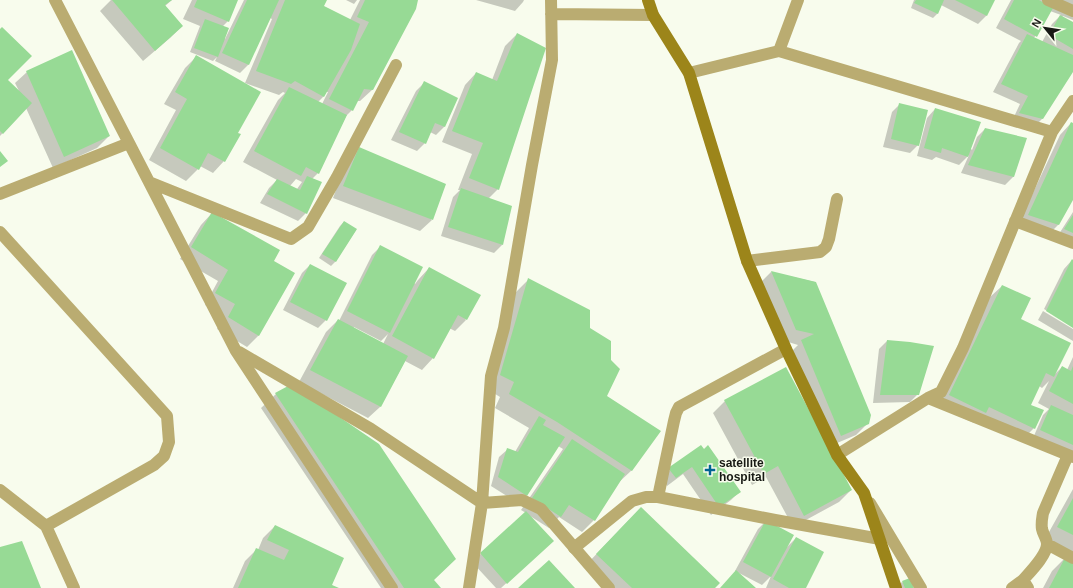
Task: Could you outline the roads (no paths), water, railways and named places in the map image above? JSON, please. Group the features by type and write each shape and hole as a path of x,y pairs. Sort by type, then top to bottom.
{"street":[{"path":"55,0 236,351 392,588"},
{"path":"469,588 482,503 491,376 504,328 552,60 551,0"},
{"path":"648,0 653,15 689,73 747,261 786,350 837,455 864,493 922,588"},
{"path":"779,51 798,0"},
{"path":"1048,0 1073,12"},
{"path":"551,14 653,15"},
{"path":"689,73 779,51 1052,132"},
{"path":"149,182 290,239 308,227 337,177 396,65"},
{"path":"837,455 928,398 941,392 960,354 1052,132 1072,105"},
{"path":"0,194 129,142"},
{"path":"747,261 820,252 826,247 829,239 838,199"},
{"path":"1015,221 1073,243"},
{"path":"0,232 167,416 169,442 164,456 154,465 46,526"},
{"path":"658,497 674,421 679,407 786,350"},
{"path":"236,351 371,429 482,503 522,500 541,509 609,588"},
{"path":"928,398 1071,456 1043,513 1041,522 1047,544 1042,557 1026,584 1012,588"},
{"path":"0,490 46,526 74,588"},
{"path":"864,493 896,588"},
{"path":"574,548 632,501 646,497 658,497 880,540"},
{"path":"1047,544 1073,558"}],"place":[{"name":"satellite hospital","path":"710,470"}]}
